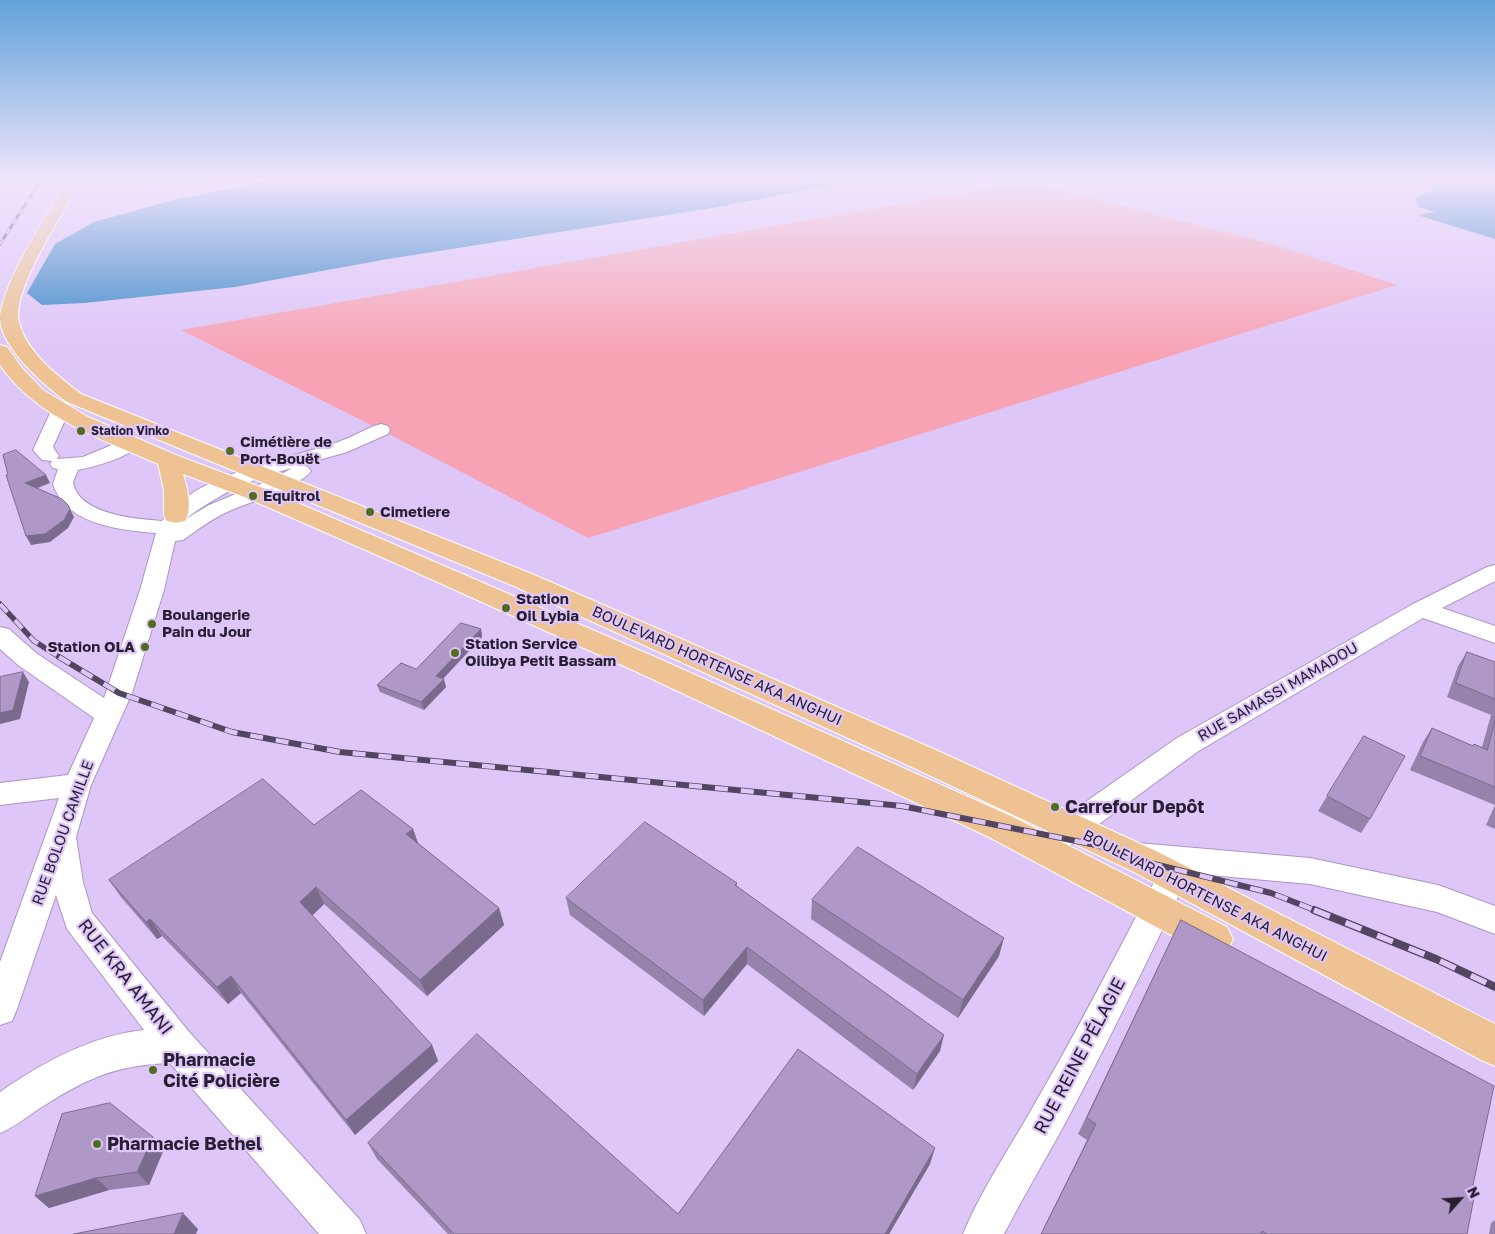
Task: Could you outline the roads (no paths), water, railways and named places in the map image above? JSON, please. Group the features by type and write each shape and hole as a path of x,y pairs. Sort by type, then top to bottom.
{"main road":[{"name":"BOULEVARD HORTENSE AKA ANGHUI","path":"7,270 32,238"},
{"name":"BOULEVARD HORTENSE AKA ANGHUI","path":"43,238 12,294 8,310 9,322 14,335 54,384 74,398 255,482 420,563 1001,827 1243,955"},
{"name":"BOULEVARD HORTENSE AKA ANGHUI","path":"0,351 15,372 36,394 80,422 168,460 255,482 532,584 908,751 1131,855 1495,1046"},
{"path":"168,460 176,490 169,529"}],"street":[{"path":"60,411 43,447 43,450 60,462 90,462 131,443"},
{"path":"169,529 196,501 255,482 381,430"},
{"path":"60,462 64,489 75,503 95,516 130,525 169,529 216,509 255,482 340,448"},
{"name":"RUE BOLOU CAMILLE","path":"0,1009 61,837 77,785 122,683 152,590 169,529"},
{"name":"RUE SAMASSI MAMADOU","path":"1042,849 1187,745 1421,609 1495,572"},
{"path":"1421,609 1495,635"},
{"path":"0,635 27,659 109,715"},
{"path":"0,794 77,785"},
{"name":"RUE KRA AMANI","path":"61,837 68,882 78,919 178,1045 346,1234"},
{"path":"1131,855 1310,870 1438,899 1495,920"},
{"name":"RUE REINE PÉLAGIE","path":"983,1234 1012,1177 1061,1094 1173,876"},
{"path":"0,1114 50,1080 94,1060 133,1048 178,1045"}],"water":[{"path":"66,238 524,238 382,260 235,287 84,303 42,305 27,293 55,244"}],"railway":[{"path":"0,244 4,238"},
{"path":"0,604 34,641 61,658"},
{"path":"59,657 119,693 232,732 340,752 902,806 1096,845 1146,862 1271,893 1317,911"},
{"path":"1314,910 1436,959 1495,987"}],"place":[{"name":"Station Vinko","path":"81,431"},
{"name":"Cimétière de Port-Bouët","path":"230,451"},
{"name":"Equitrol","path":"253,496"},
{"name":"Cimetiere","path":"370,512"},
{"name":"Station Oil Lybia","path":"506,608"},
{"name":"Boulangerie Pain du Jour","path":"152,624"},
{"name":"Station OLA","path":"145,647"},
{"name":"Station Service Oilibya Petit Bassam","path":"455,653"},
{"name":"Carrefour Depôt","path":"1055,807"},
{"name":"Pharmacie Cité Policière","path":"153,1070"},
{"name":"Pharmacie Bethel","path":"97,1144"}]}
